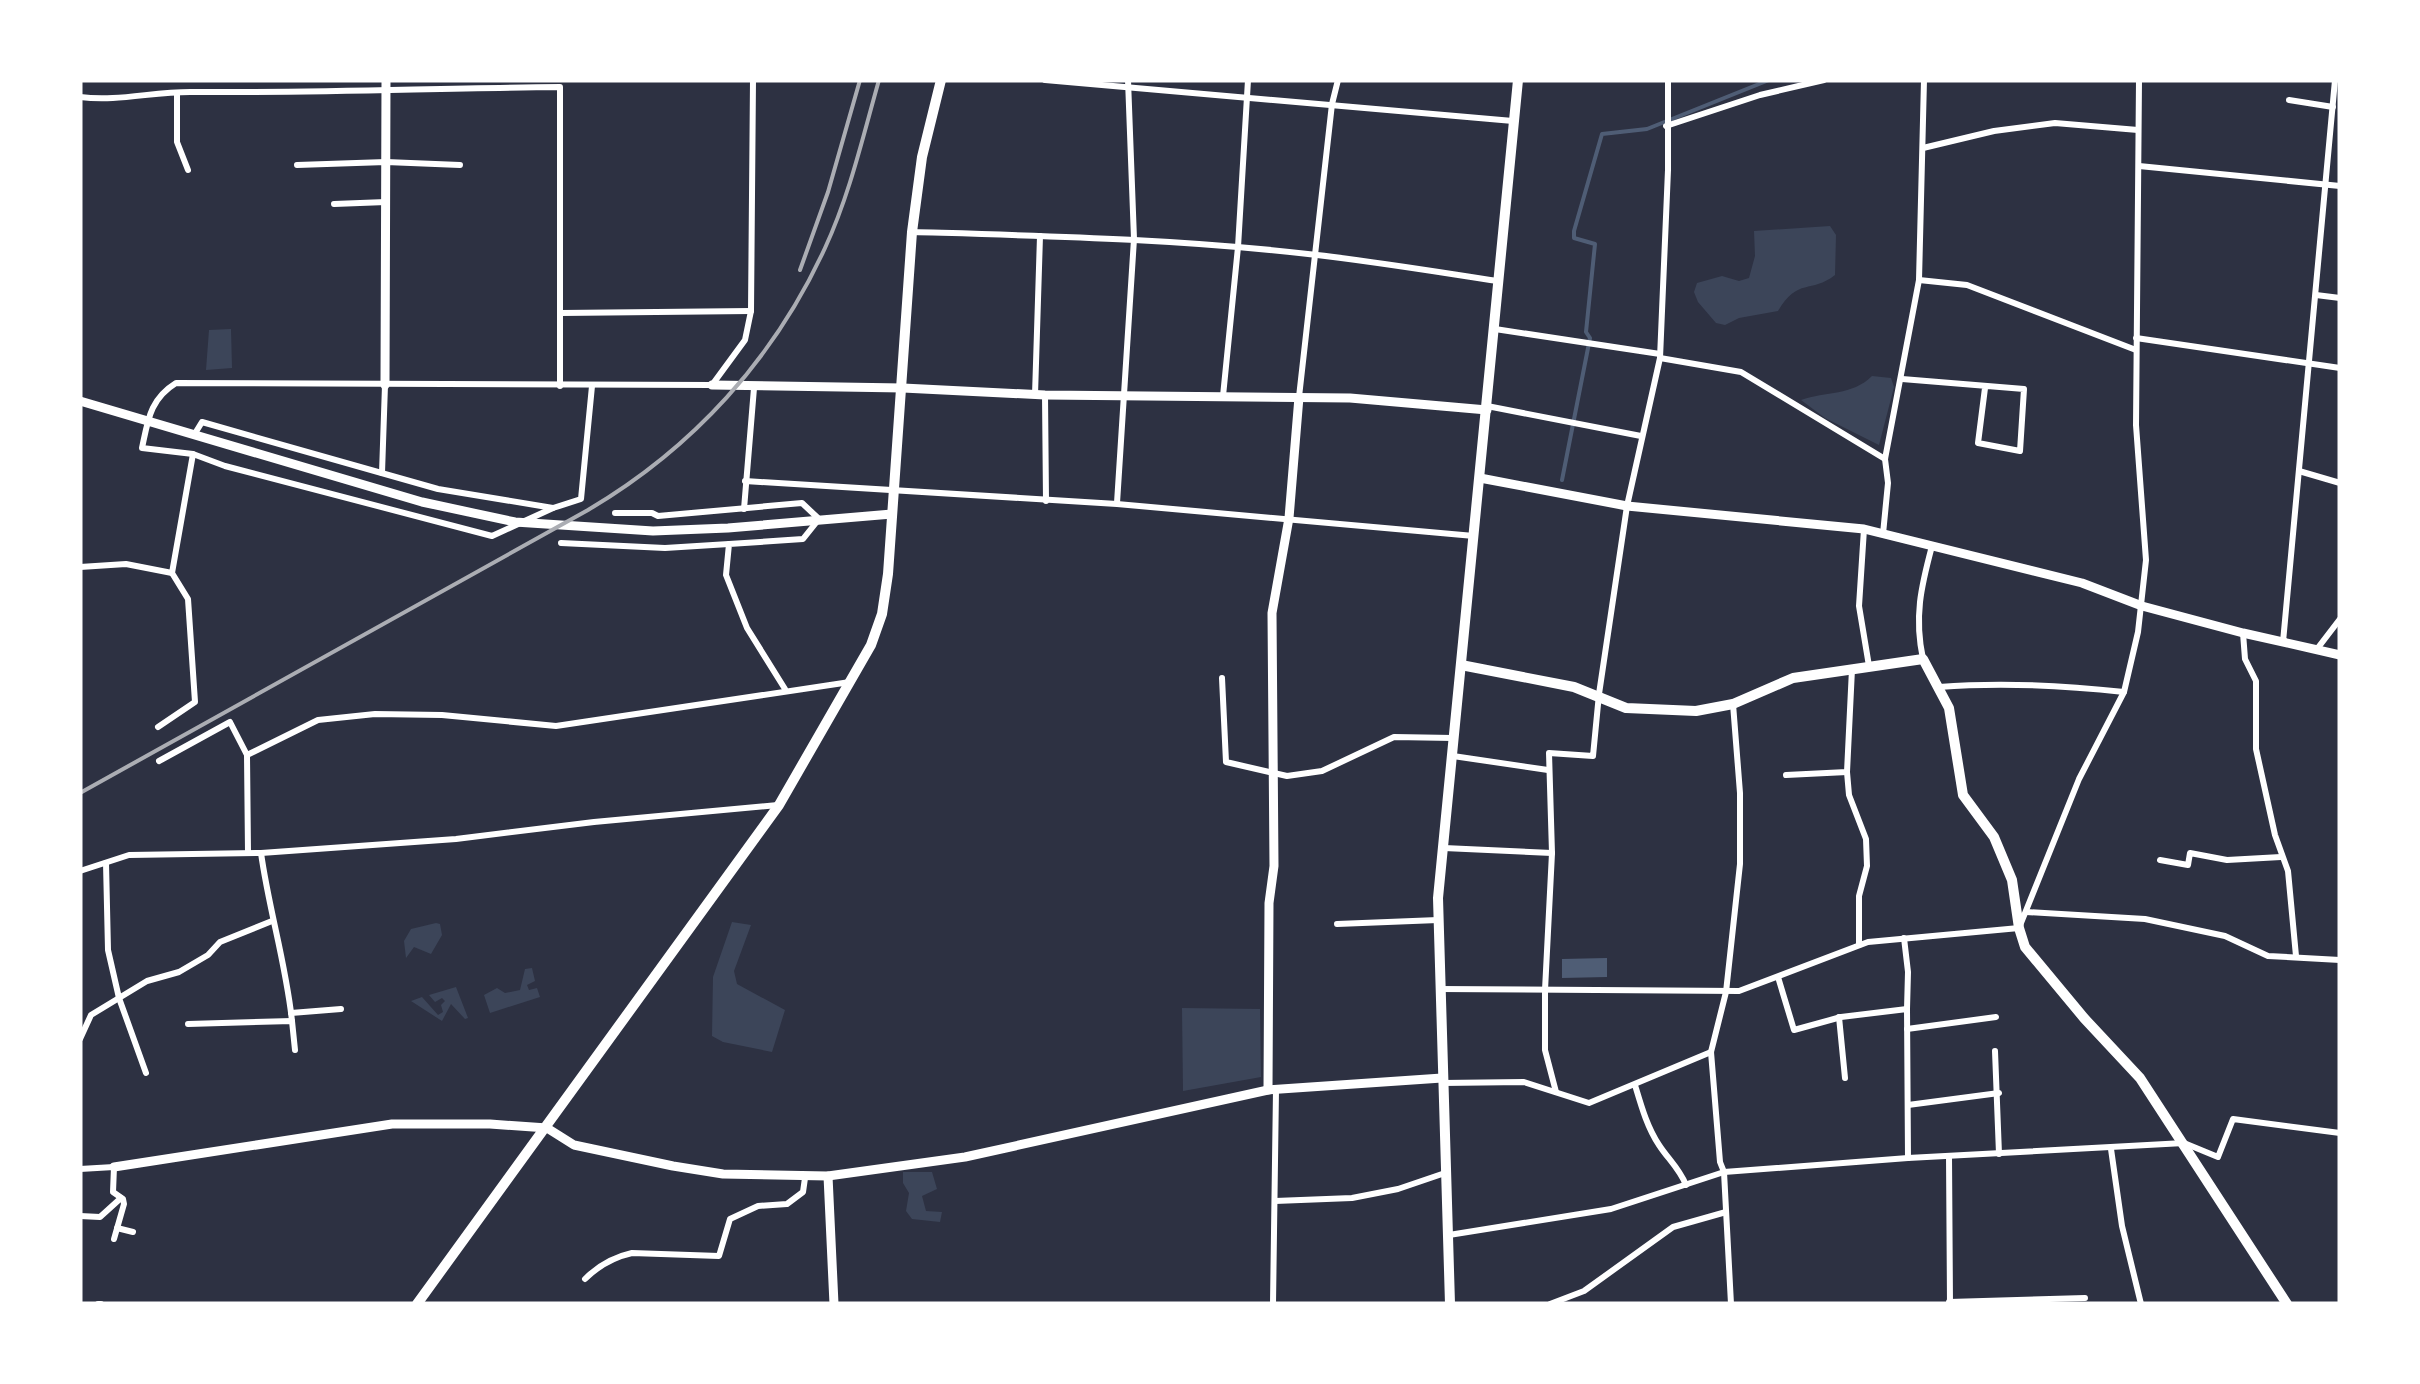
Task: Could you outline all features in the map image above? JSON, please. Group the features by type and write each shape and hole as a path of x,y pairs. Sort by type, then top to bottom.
{"main road":[{"path":"417,1304 779,805 871,645 882,614 892,514 912,232 922,157 941,80"},
{"path":"1450,1304 1438,989 1442,848 1518,80"},
{"path":"1460,665 1557,683 1598,694 1609,703 1626,708 1696,711 1733,704 1792,678 1923,659 1949,708 1963,795 1994,838 2012,880 2018,928 2026,947 2140,1078 2287,1304"}],"street":[{"path":"190,80 190,92"},
{"path":"712,385 746,340 751,311 753,80"},
{"path":"1045,80 1128,83 1514,122"},
{"path":"1223,396 1238,247 1248,80"},
{"path":"1273,1304 1275,1201 1269,904 1274,866 1272,613 1289,518 1299,397 1332,104 1338,80"},
{"path":"1556,1092 1545,1050 1552,853 1549,753 1593,756 1598,694 1628,506 1660,356 1668,80"},
{"path":"1666,126 1760,95 1824,80"},
{"path":"1883,534 1888,482 1885,459 1919,280 1924,80"},
{"path":"1438,989 1738,991 1860,944 2018,928 2079,780 2124,692 2134,660 2142,606 2146,560 2136,425 2139,80"},
{"path":"2283,642 2335,80"},
{"path":"1118,504 1134,239 1128,83"},
{"path":"382,473 386,84"},
{"path":"80,98 103,100 190,92 252,94 386,84 560,87 560,386"},
{"path":"176,93 177,142 188,170"},
{"path":"2289,100 2333,107"},
{"path":"1923,148 1994,131 2056,123 2139,130"},
{"path":"297,164 460,165"},
{"path":"2139,166 2340,186"},
{"path":"334,204 386,202"},
{"path":"912,232 1134,239 1238,247 1500,281"},
{"path":"1040,236 1040,395 1046,501"},
{"path":"1919,280 1967,285 2136,350"},
{"path":"2316,295 2340,298"},
{"path":"561,313 751,311"},
{"path":"1495,329 1740,372 1885,459"},
{"path":"2136,338 2340,368"},
{"path":"1902,378 2024,389 2020,451 1978,443 1985,388"},
{"path":"592,386 580,498 492,536 225,466 193,454 142,448 152,404 162,391 176,383 712,385 1040,395 1299,397 1487,408 1641,436"},
{"path":"744,510 754,388"},
{"path":"80,400 422,502 515,522 653,531 892,514"},
{"path":"194,435 202,422 438,489 554,508"},
{"path":"158,727 195,702 188,599 172,573 193,454"},
{"path":"2299,471 2340,483"},
{"path":"1480,478 1628,506 1864,529 2082,582 2142,606 2340,655"},
{"path":"745,481 1118,504 1474,536"},
{"path":"615,514 658,516 802,503 819,519"},
{"path":"561,543 665,548 804,539 819,519"},
{"path":"1864,529 1859,606 1869,666"},
{"path":"729,544 726,575 747,628 786,690"},
{"path":"1923,659 1916,629 1932,545"},
{"path":"80,566 126,564 172,573"},
{"path":"2317,650 2340,619"},
{"path":"2243,633 2245,659 2256,682 2256,749 2288,872 2296,956"},
{"path":"1852,668 1846,772 1848,795 1866,839 1867,866 1859,896 1860,944"},
{"path":"1222,678 1226,762 1288,776 1322,771 1394,737 1453,738"},
{"path":"247,755 318,720 375,714 442,715 556,726 852,682"},
{"path":"1938,687 2050,684 2124,692"},
{"path":"1732,1304 1711,1052 1726,992 1740,864 1740,793 1733,704"},
{"path":"158,761 230,722 247,755 248,852"},
{"path":"1451,755 1548,770"},
{"path":"1786,776 1846,772"},
{"path":"80,870 129,855 261,853 456,839 779,805"},
{"path":"1442,848 1552,853"},
{"path":"261,853 272,921 286,964 295,1050"},
{"path":"2160,860 2188,864 2190,854 2228,860 2281,856"},
{"path":"106,862 108,950 119,998 146,1073"},
{"path":"2026,912 2107,920 2145,919 2226,936 2268,956 2340,960"},
{"path":"1337,924 1438,920"},
{"path":"80,1039 91,1015 148,981 179,972 208,955 220,942 272,921"},
{"path":"1904,938 1908,1158"},
{"path":"1778,977 1794,1030 1839,1017 1907,1009"},
{"path":"188,1024 292,1017 341,1009"},
{"path":"1839,1017 1845,1078"},
{"path":"1907,1029 1996,1017"},
{"path":"1995,1051 1999,1154"},
{"path":"80,1169 392,1124 547,1128 574,1145 673,1166 723,1174 805,1178 966,1158 1272,1090 1442,1080 1524,1082 1588,1103 1711,1052"},
{"path":"1634,1085 1659,1146 1680,1170 1686,1185"},
{"path":"1908,1106 1998,1093"},
{"path":"1447,1236 1611,1209 1724,1172 2184,1143 2218,1157 2234,1118 2340,1133"},
{"path":"2110,1149 2122,1226 2141,1304"},
{"path":"1949,1156 1950,1303 2085,1298"},
{"path":"114,1167 113,1192 124,1204 114,1239"},
{"path":"1275,1201 1352,1198 1398,1189 1445,1173"},
{"path":"828,1176 834,1304"},
{"path":"585,1279 618,1256 632,1253 718,1256 730,1219 758,1206 786,1204 804,1192 805,1178"},
{"path":"80,1216 100,1217 122,1198"},
{"path":"1550,1304 1584,1291 1673,1227 1726,1212"},
{"path":"117,1228 134,1232"}],"shaded area":[{"path":"1830,226 1836,235 1835,275 1798,290 1778,311 1739,318 1725,325 1716,323 1698,302 1694,292 1697,283 1722,276 1739,281 1749,278 1755,256 1754,231"},
{"path":"231,329 232,368 206,370 209,330"},
{"path":"1872,376 1891,378 1894,387 1879,445 1825,418 1801,400 1847,390"},
{"path":"732,922 751,925 734,971 737,984 785,1010 772,1052 712,1036 713,977"},
{"path":"440,924 442,935 431,954 414,947 406,958 404,941 411,929"},
{"path":"1607,958 1607,977 1562,978 1562,959"},
{"path":"532,968 535,981 527,985 529,990 537,988 540,997 490,1013 484,995 497,988 505,993 520,990 525,969"},
{"path":"456,987 468,1018 451,1004 442,1021 411,1001 422,997 438,1015 443,1012 441,1005 445,1001 442,998 435,1002 429,995"},
{"path":"1182,1008 1260,1009 1261,1077 1183,1091"},
{"path":"903,1172 932,1172 937,1189 922,1196 926,1211 942,1212 940,1222 912,1219 906,1211 909,1193 903,1183"}],"waterway":[{"path":"1562,480 1590,338 1586,332 1595,244 1574,238 1574,231 1602,134 1647,129 1769,80"}],"railway":[{"path":"800,270 828,192 860,80"},
{"path":"80,793 588,510 662,459 696,429 755,363 804,289 842,207 879,80"}]}
